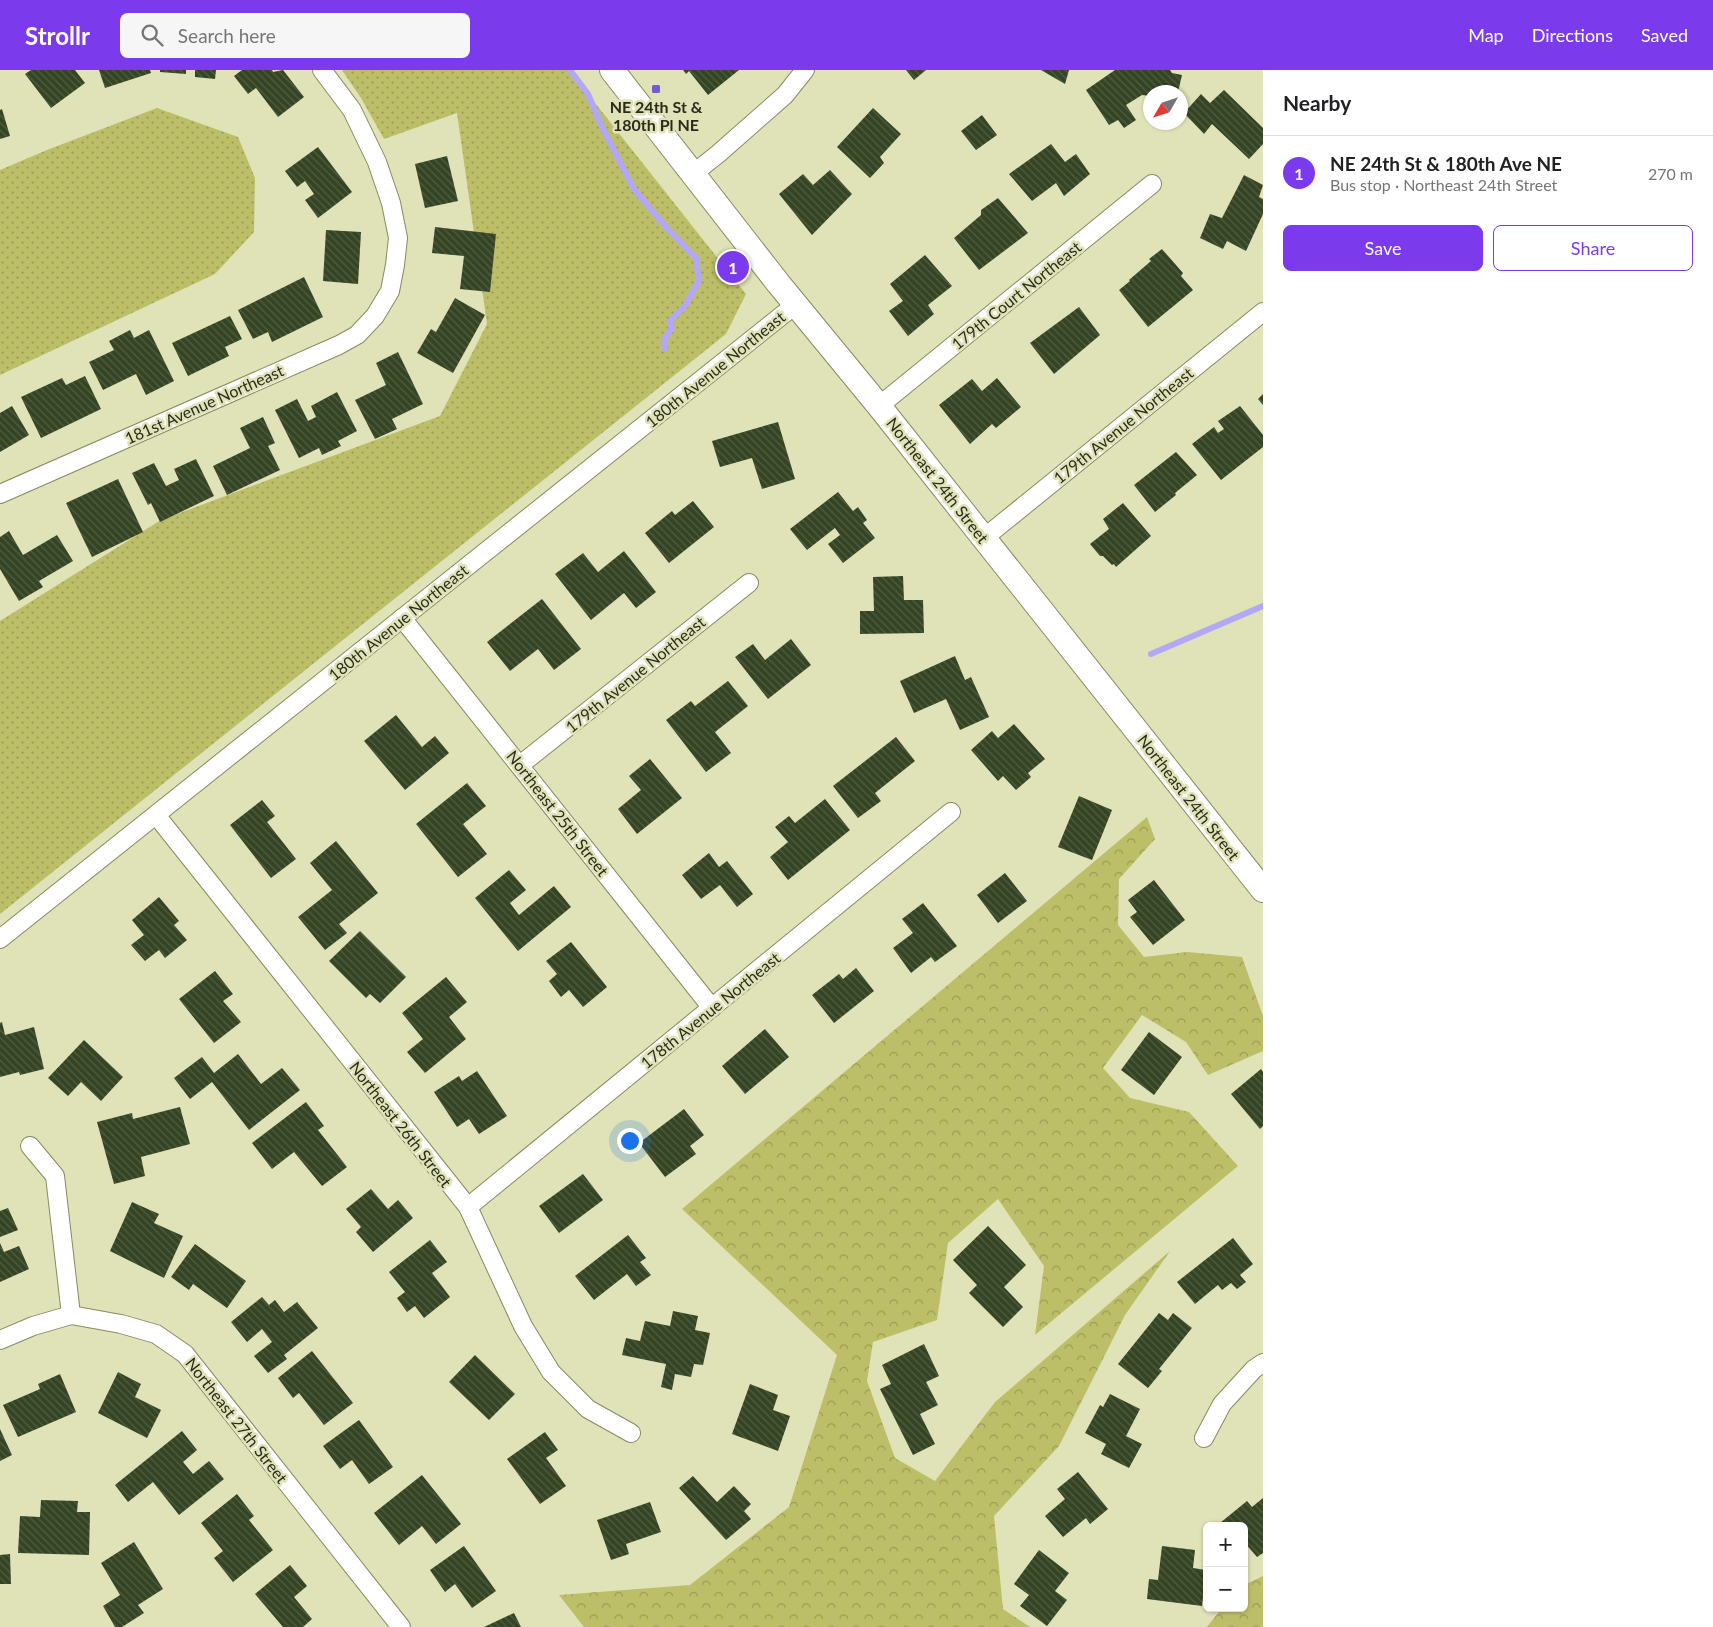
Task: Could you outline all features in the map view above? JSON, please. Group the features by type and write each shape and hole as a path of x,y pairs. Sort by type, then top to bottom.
{"main road":[{"name":"Northeast 24th Street","path":"612,70 796,305 879,406 1263,890"}],"street":[{"name":"181st Avenue Northeast","path":"0,494 339,345 357,335 375,316 390,291 395,265 398,238 392,203 377,162 352,110 322,70"},
{"path":"694,173 785,95 805,70"},
{"name":"179th Court Northeast","path":"879,406 1152,184"},
{"name":"180th Avenue Northeast","path":"0,938 796,305"},
{"name":"179th Avenue Northeast","path":"984,538 1263,312"},
{"name":"179th Avenue Northeast","path":"520,765 750,583"},
{"name":"Northeast 25th Street","path":"402,618 712,1008"},
{"name":"178th Avenue Northeast","path":"468,1207 951,812"},
{"name":"Northeast 26th Street","path":"156,815 468,1207 524,1326 551,1372 588,1409 631,1433"},
{"path":"0,1340 33,1326 71,1315 55,1176 30,1146"},
{"name":"Northeast 27th Street","path":"71,1315 121,1324 156,1334 185,1354 401,1627"},
{"path":"1204,1438 1222,1404 1254,1369 1263,1363"}],"green space":[{"path":"342,70 569,70 746,294 726,334 0,914 0,621 161,520 440,416 487,324 457,113 384,139 361,98"},
{"path":"157,108 238,137 255,178 254,232 215,274 0,375 0,170"},
{"path":"1147,817 1155,839 1119,879 1118,925 1144,957 1187,952 1242,957 1263,1016 1263,1051 1208,1075 1186,1042 1142,1015 1103,1068 1130,1098 1189,1112 1238,1166 1035,1335 1044,1266 998,1199 948,1243 937,1320 873,1342 867,1381 895,1458 935,1481 995,1402 1170,1251 1125,1315 1059,1446 994,1516 1003,1609 1030,1627 584,1627 559,1595 690,1585 789,1507 837,1355 682,1209"},
{"path":"1263,1576 1263,1627 1207,1627 1219,1612 1248,1612 1248,1583"}],"building":[{"path":"31,70 75,70 85,83 51,108 25,74"},
{"path":"99,70 150,70 151,73 105,88"},
{"path":"160,70 186,70 186,74 160,72"},
{"path":"195,70 216,70 215,79 195,77"},
{"path":"242,70 272,70 273,72 283,70 304,97 278,117 256,88 248,94 234,76"},
{"path":"683,70 739,70 708,95 689,71 686,74"},
{"path":"906,70 926,70 914,80"},
{"path":"1041,70 1069,70 1065,84"},
{"path":"1115,70 1170,70 1172,73 1182,75 1180,85 1143,85 1143,95 1126,105 1136,120 1124,128 1118,120 1109,125 1086,90"},
{"path":"1224,90 1263,128 1263,144 1249,159 1212,124 1204,134 1188,117 1188,109 1201,94 1210,103"},
{"path":"873,108 901,134 880,157 884,163 870,178 837,147"},
{"path":"2,109 10,136 0,139 0,110"},
{"path":"982,115 997,135 976,150 961,131"},
{"path":"1051,144 1065,162 1076,154 1090,174 1064,196 1056,183 1032,201 1009,174"},
{"path":"318,147 352,192 318,218 305,200 314,194 305,181 297,187 285,171"},
{"path":"447,156 458,201 425,208 415,164"},
{"path":"830,170 852,194 812,235 779,194 803,174 813,185"},
{"path":"1244,175 1263,185 1259,197 1263,199 1263,214 1246,251 1227,241 1223,249 1200,238 1210,214 1222,218"},
{"path":"998,198 1028,233 979,270 954,238 981,215 981,210"},
{"path":"435,227 496,234 490,292 460,289 464,256 432,253"},
{"path":"326,230 361,232 358,284 323,281"},
{"path":"1162,249 1183,273 1181,276 1193,290 1148,327 1119,290 1151,261 1149,259"},
{"path":"925,255 952,286 928,305 934,314 908,336 889,311 903,301 890,284"},
{"path":"304,277 323,317 272,342 268,332 253,339 238,310"},
{"path":"455,298 485,315 453,373 417,353 431,329 436,332"},
{"path":"1079,307 1100,335 1054,374 1030,343"},
{"path":"230,316 242,339 225,347 229,356 188,376 172,343"},
{"path":"130,330 134,338 149,330 174,381 146,395 136,374 103,390 89,362 114,350 109,341"},
{"path":"398,352 423,404 392,419 397,429 375,439 355,400 386,385 376,363"},
{"path":"85,376 101,409 41,438 21,397 62,378 66,385"},
{"path":"997,378 1021,407 996,428 992,424 970,444 939,405 972,379 982,391"},
{"path":"337,392 357,431 338,441 341,446 322,455 319,448 299,458 275,410 297,399 308,421 316,417 311,406"},
{"path":"1263,394 1263,405 1258,399"},
{"path":"12,406 29,435 0,452 0,413"},
{"path":"1240,406 1263,435 1263,447 1221,480 1192,444 1214,427 1218,433 1224,429 1218,421"},
{"path":"263,417 275,443 268,446 280,470 227,495 213,466 250,448 240,428"},
{"path":"778,422 795,479 762,489 752,458 720,467 712,441"},
{"path":"1176,452 1197,475 1155,512 1134,485"},
{"path":"196,459 214,496 160,522 151,503 148,505 132,473 154,463 166,486 179,480 174,469"},
{"path":"118,479 143,532 92,557 66,503"},
{"path":"838,492 853,511 858,507 867,520 863,523 875,538 843,563 828,544 840,535 835,528 807,550 790,529"},
{"path":"693,501 714,527 669,563 645,533 672,511 675,515"},
{"path":"1123,503 1151,536 1116,567 1103,556 1100,556 1090,544 1109,529 1103,519"},
{"path":"9,531 23,555 57,535 73,561 39,581 43,587 19,601 0,569 0,537"},
{"path":"624,551 656,592 636,608 624,593 591,620 555,574 583,553 598,572"},
{"path":"903,576 904,600 923,600 924,633 860,634 860,611 874,611 873,577"},
{"path":"542,599 581,649 554,670 538,649 510,671 487,642"},
{"path":"791,639 811,665 768,699 735,657 753,644 765,660"},
{"path":"955,656 965,680 971,677 989,717 960,730 946,699 914,713 900,681"},
{"path":"728,681 748,706 715,732 731,753 706,772 666,720 691,701 695,706"},
{"path":"396,715 422,747 435,736 449,753 405,790 364,741"},
{"path":"1014,724 1045,759 1028,773 1031,777 1016,790 1003,776 998,781 971,750 992,731 998,738"},
{"path":"896,737 915,761 875,793 881,801 858,818 833,786"},
{"path":"650,759 682,798 637,834 618,809 641,790 629,776"},
{"path":"467,783 486,806 463,824 487,854 458,877 416,824"},
{"path":"1079,796 1112,810 1092,860 1058,847"},
{"path":"825,799 850,830 788,880 770,857 788,842 775,827 789,816 795,823"},
{"path":"262,800 275,816 267,822 296,859 271,878 230,825"},
{"path":"336,841 378,893 339,924 347,933 325,950 298,917 332,890 310,863"},
{"path":"709,853 719,867 727,861 753,894 737,907 720,885 701,899 682,875"},
{"path":"509,870 526,890 510,903 519,915 554,886 571,907 518,951 475,898"},
{"path":"1005,873 1027,901 998,923 977,895"},
{"path":"1154,880 1185,920 1153,945 1130,917 1137,912 1128,900"},
{"path":"159,897 179,921 174,925 187,940 165,958 159,950 145,961 131,945 144,935 132,920"},
{"path":"923,903 957,946 935,962 931,957 911,973 893,948 913,933 902,919"},
{"path":"360,931 406,977 380,1003 370,994 366,998 329,961"},
{"path":"571,942 607,987 583,1007 569,990 561,997 549,981 557,974 546,961"},
{"path":"856,968 874,991 834,1023 812,995 839,974 843,979"},
{"path":"215,971 233,994 223,1001 241,1022 214,1043 179,999"},
{"path":"446,977 467,1002 449,1017 466,1039 425,1073 407,1052 423,1039 402,1013"},
{"path":"2,1022 5,1035 34,1027 44,1069 20,1075 19,1072 0,1077 0,1023"},
{"path":"765,1029 789,1057 745,1094 722,1066"},
{"path":"1149,1032 1182,1057 1154,1095 1121,1070"},
{"path":"84,1040 123,1077 101,1101 81,1082 68,1096 48,1078"},
{"path":"238,1054 261,1084 282,1068 300,1090 249,1130 212,1082 190,1099 174,1078 202,1057 214,1073"},
{"path":"1261,1069 1263,1072 1263,1126 1260,1129 1231,1094"},
{"path":"477,1071 507,1116 479,1134 469,1119 457,1127 434,1092 459,1076 462,1081"},
{"path":"306,1102 324,1126 318,1130 347,1167 322,1186 294,1152 272,1169 252,1143"},
{"path":"180,1107 190,1144 141,1157 145,1176 114,1184 97,1122 132,1113 133,1119"},
{"path":"684,1109 704,1135 690,1146 696,1154 665,1177 639,1143"},
{"path":"583,1174 603,1200 559,1233 539,1206"},
{"path":"371,1189 388,1209 398,1200 413,1218 373,1252 356,1232 361,1227 346,1209"},
{"path":"132,1202 159,1214 154,1223 183,1236 164,1278 110,1251"},
{"path":"8,1208 18,1230 0,1237 0,1211"},
{"path":"988,1226 1026,1265 1004,1287 1023,1307 1003,1327 969,1293 977,1285 953,1260"},
{"path":"628,1235 646,1258 640,1262 651,1275 636,1286 627,1274 594,1300 575,1276"},
{"path":"1233,1238 1253,1264 1240,1275 1246,1282 1237,1289 1231,1283 1222,1290 1218,1285 1195,1304 1177,1282"},
{"path":"430,1240 447,1262 432,1273 450,1297 424,1318 415,1306 407,1312 397,1298 405,1292 389,1272"},
{"path":"0,1243 4,1252 19,1246 29,1269 0,1282"},
{"path":"195,1244 246,1281 227,1308 193,1284 189,1290 171,1277"},
{"path":"262,1297 269,1305 275,1300 284,1312 297,1302 318,1328 284,1355 287,1359 268,1373 254,1356 272,1342 262,1329 247,1342 231,1322"},
{"path":"673,1311 698,1316 695,1330 710,1333 703,1365 694,1364 691,1377 675,1374 672,1390 661,1387 666,1364 622,1355 626,1338 640,1341 645,1321 670,1326"},
{"path":"1159,1313 1168,1320 1173,1313 1192,1328 1159,1369 1162,1371 1148,1388 1118,1364"},
{"path":"924,1344 939,1376 926,1382 938,1405 920,1414 935,1444 913,1455 880,1389 891,1384 882,1365"},
{"path":"312,1351 353,1403 324,1425 299,1393 293,1398 278,1378"},
{"path":"475,1355 515,1394 489,1420 449,1382"},
{"path":"118,1372 141,1384 135,1397 161,1410 147,1438 98,1413"},
{"path":"60,1374 76,1412 18,1437 3,1405 40,1389 38,1384"},
{"path":"750,1384 778,1395 773,1410 790,1416 778,1451 732,1434"},
{"path":"1110,1394 1140,1409 1126,1436 1142,1444 1129,1468 1101,1454 1106,1444 1085,1433 1100,1405 1103,1407"},
{"path":"359,1420 393,1467 369,1484 352,1460 340,1469 323,1446"},
{"path":"0,1429 12,1455 0,1461"},
{"path":"182,1431 197,1450 183,1462 193,1474 209,1461 224,1479 179,1515 153,1482 128,1502 115,1485"},
{"path":"545,1432 558,1450 546,1458 566,1486 540,1504 507,1459"},
{"path":"1078,1472 1108,1509 1090,1524 1086,1518 1063,1537 1045,1516 1065,1499 1057,1489"},
{"path":"422,1475 461,1524 436,1544 422,1526 399,1545 374,1513"},
{"path":"693,1476 717,1502 734,1486 751,1504 744,1511 751,1519 726,1540 679,1488"},
{"path":"237,1494 254,1516 249,1520 273,1550 233,1582 214,1558 223,1551 201,1523"},
{"path":"1263,1498 1263,1553 1257,1557 1248,1547 1248,1522 1221,1522 1247,1501 1252,1507"},
{"path":"41,1500 78,1501 77,1512 90,1512 89,1555 18,1553 20,1516 40,1517"},
{"path":"650,1502 661,1532 626,1544 629,1554 611,1560 597,1520"},
{"path":"134,1542 163,1589 138,1605 144,1613 122,1627 115,1627 103,1606 120,1595 101,1563"},
{"path":"464,1546 496,1591 472,1608 455,1584 445,1592 430,1570"},
{"path":"1162,1546 1195,1550 1193,1568 1203,1570 1202,1606 1147,1599 1149,1579 1158,1580"},
{"path":"1039,1550 1069,1573 1055,1591 1067,1600 1047,1626 1020,1606 1029,1595 1014,1584"},
{"path":"10,1554 11,1584 0,1584 0,1555"},
{"path":"290,1565 307,1586 294,1597 312,1619 303,1627 283,1627 255,1594"},
{"path":"514,1613 521,1627 484,1627"}],"waterway":[{"path":"570,70 588,94 601,125 634,189 667,228 696,258 699,281 685,306 670,321 672,328 664,340 665,349"},
{"path":"1151,654 1263,606"}],"place":[{"name":"NE 24th St & 180th Pl NE","path":"656,89"},
{"name":"NE 24th St & 180th Ave NE","path":"733,267"}]}
